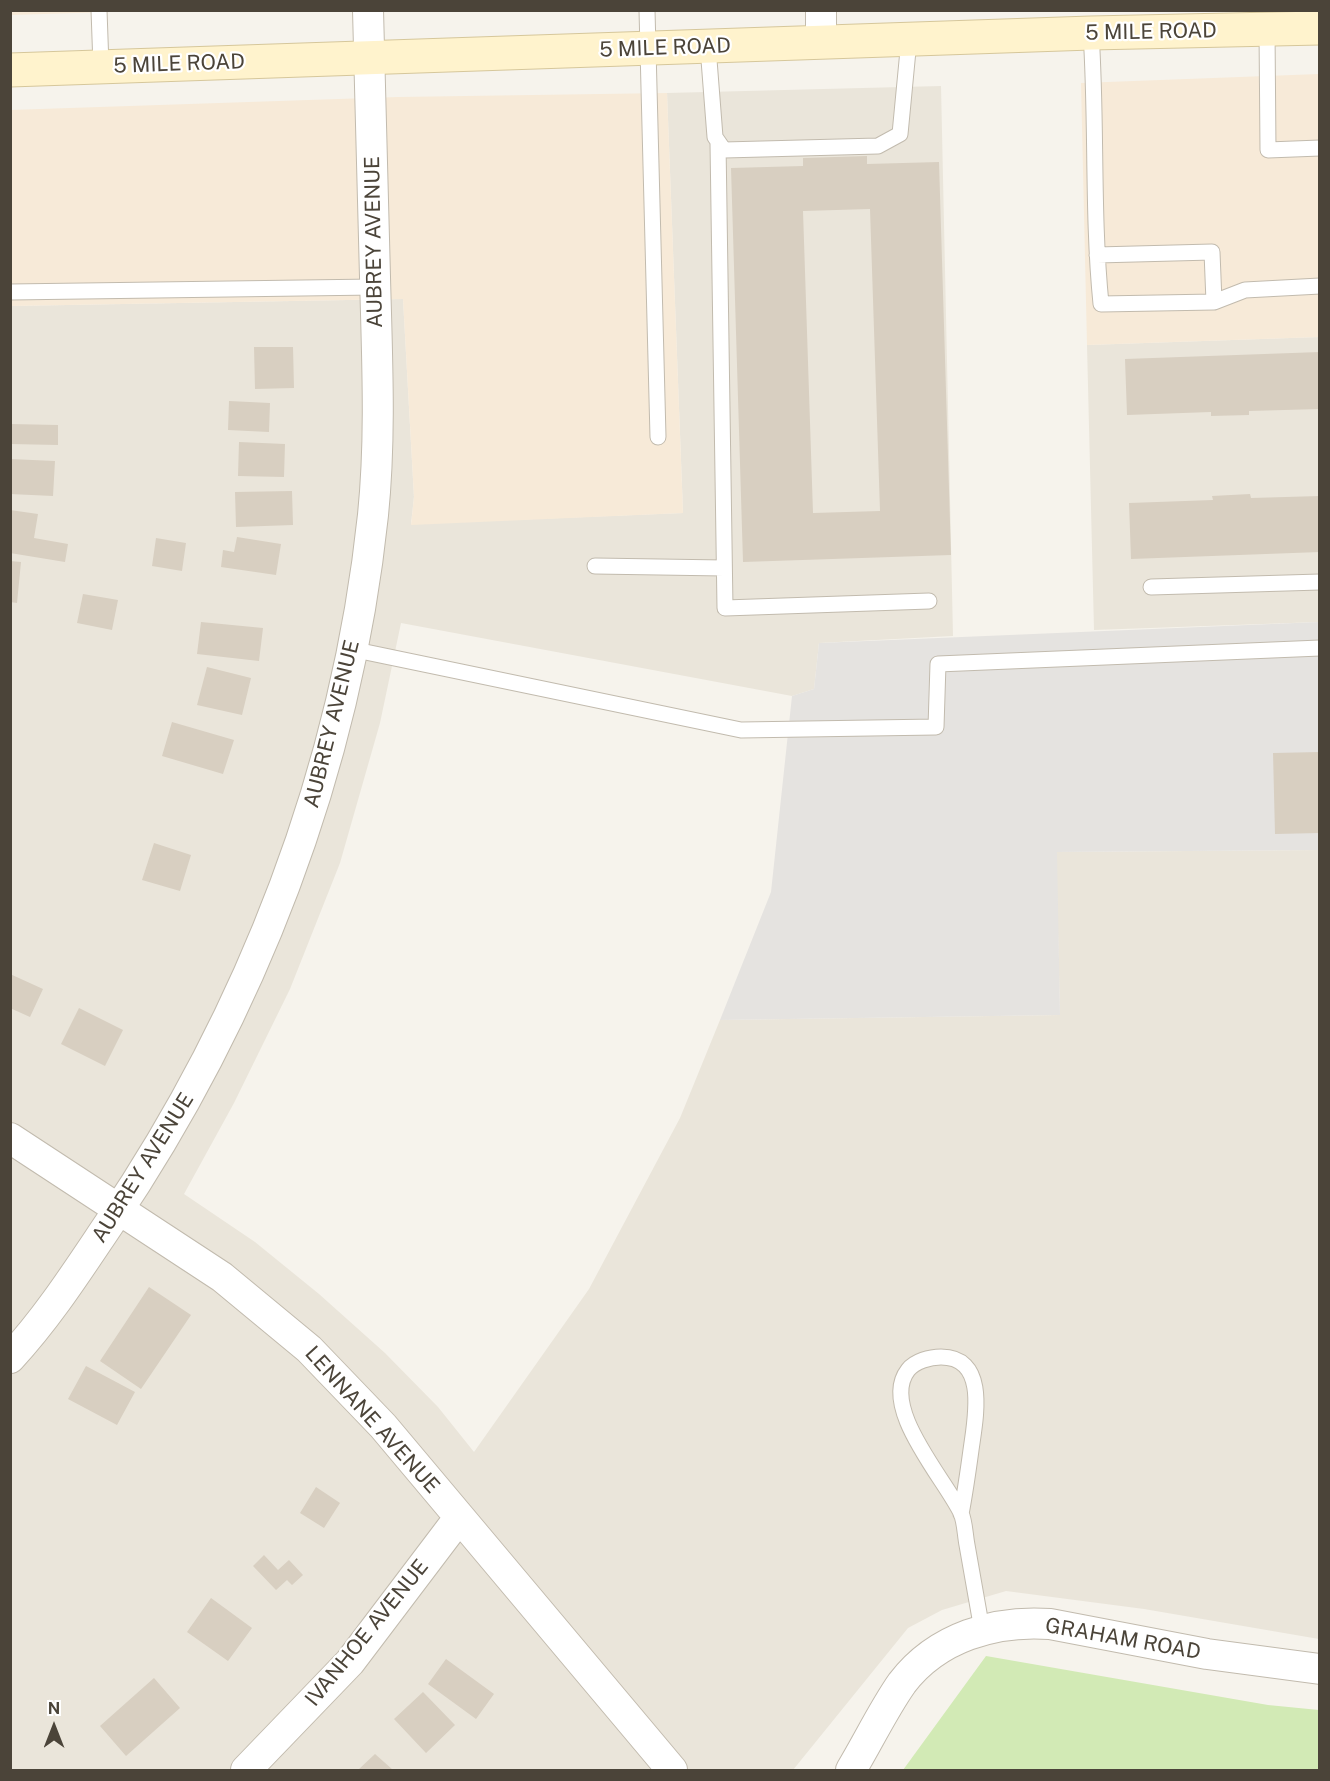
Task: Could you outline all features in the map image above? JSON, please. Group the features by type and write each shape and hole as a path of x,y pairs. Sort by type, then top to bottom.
{"main road":[{"name":"5 MILE ROAD","path":"10,70 1091,33 1267,20 1320,28"}],"street":[{"name":"AUBREY AVENUE","path":"10,1358 63,1292 185,1106 238,1002 283,895 325,762 351,649 373,513 379,417 368,10"},
{"path":"821,10 821,43"},
{"name":"LENNANE AVENUE","path":"10,1138 222,1277 309,1349 383,1426 672,1770"},
{"name":"IVANHOE AVENUE","path":"246,1770 350,1662 459,1518"},
{"name":"GRAHAM ROAD","path":"851,1770 902,1683 914,1669 952,1641 982,1630 1027,1622 1050,1623 1207,1654 1320,1669"}],"lane":[{"path":"99,10 101,66"},
{"path":"647,10 658,437"},
{"path":"1267,20 1268,150 1320,148"},
{"path":"1091,33 1096,109 1097,255 1101,304 1214,302 1245,290 1320,286"},
{"path":"708,47 715,137 724,150 878,146 900,135 909,40"},
{"path":"718,142 725,608 929,601"},
{"path":"1097,255 1212,252 1214,302"},
{"path":"10,292 375,287"},
{"path":"595,566 724,568"},
{"path":"1151,588 1320,582"},
{"path":"351,649 741,730 936,727 938,664 1320,648"},
{"path":"961,1514 921,1447 902,1408 900,1388 908,1370 920,1361 953,1358 967,1369 977,1396 976,1419 961,1514 982,1630"}],"shaded area":[{"path":"11,10 142,11 11,15"},
{"path":"1319,74 1319,337 1087,345 1081,83"},
{"path":"941,86 953,636 819,643 814,689 792,696 401,623 380,723 340,863 290,989 234,1103 184,1194 255,1242 319,1294 385,1353 438,1407 474,1452 589,1289 680,1118 720,1020 1060,1015 1056,852 1319,850 1319,1639 1144,1609 1006,1591 942,1610 908,1628 793,1770 11,1770 10,306 403,299 414,497 411,524 683,513 667,93"},
{"path":"667,93 683,513 411,525 414,497 403,299 11,306 10,110 398,97"},
{"path":"1319,337 1319,622 1094,630 1087,345"},
{"path":"1319,622 1319,850 1057,852 1060,1015 720,1020 771,892 792,696 814,689 819,643"}],"green space":[{"path":"986,1656 1268,1705 1319,1710 1319,1770 903,1770"}],"building":[{"path":"867,156 867,164 939,162 951,555 743,562 731,168 803,166 803,158","holes":["870,209 880,511 813,513 803,211"]},
{"path":"254,347 293,347 294,388 255,389"},
{"path":"1320,352 1320,409 1249,411 1249,415 1211,416 1211,412 1127,415 1125,359"},
{"path":"229,401 270,403 269,432 228,430"},
{"path":"10,424 58,425 58,445 10,444"},
{"path":"239,442 285,444 284,477 238,476"},
{"path":"10,459 55,461 53,496 10,494"},
{"path":"292,491 293,525 236,527 235,492"},
{"path":"1250,494 1251,498 1320,496 1320,552 1131,559 1129,503 1213,500 1212,496"},
{"path":"10,510 38,514 34,538 68,544 65,562 10,553"},
{"path":"237,537 281,544 276,575 221,567 223,550 234,552"},
{"path":"156,538 186,543 182,571 152,566"},
{"path":"10,561 21,562 17,603 10,602"},
{"path":"83,594 118,600 112,630 77,623"},
{"path":"201,622 263,628 259,661 197,654"},
{"path":"207,667 251,678 242,715 197,705"},
{"path":"172,722 234,740 223,774 162,756"},
{"path":"1320,752 1320,833 1275,834 1273,753"},
{"path":"154,843 191,855 180,891 142,880"},
{"path":"10,974 43,989 30,1017 10,1008"},
{"path":"79,1008 123,1030 105,1066 61,1044"},
{"path":"149,1287 191,1315 141,1389 100,1361"},
{"path":"86,1366 135,1392 117,1425 68,1399"},
{"path":"316,1487 340,1503 324,1528 300,1513"},
{"path":"264,1555 278,1570 289,1560 303,1575 292,1585 287,1580 276,1590 253,1566"},
{"path":"211,1598 252,1628 228,1661 187,1632"},
{"path":"446,1659 494,1694 476,1719 428,1684"},
{"path":"154,1678 180,1708 126,1756 100,1726"},
{"path":"423,1692 455,1725 426,1753 394,1719"},
{"path":"375,1754 393,1770 358,1770"}]}
